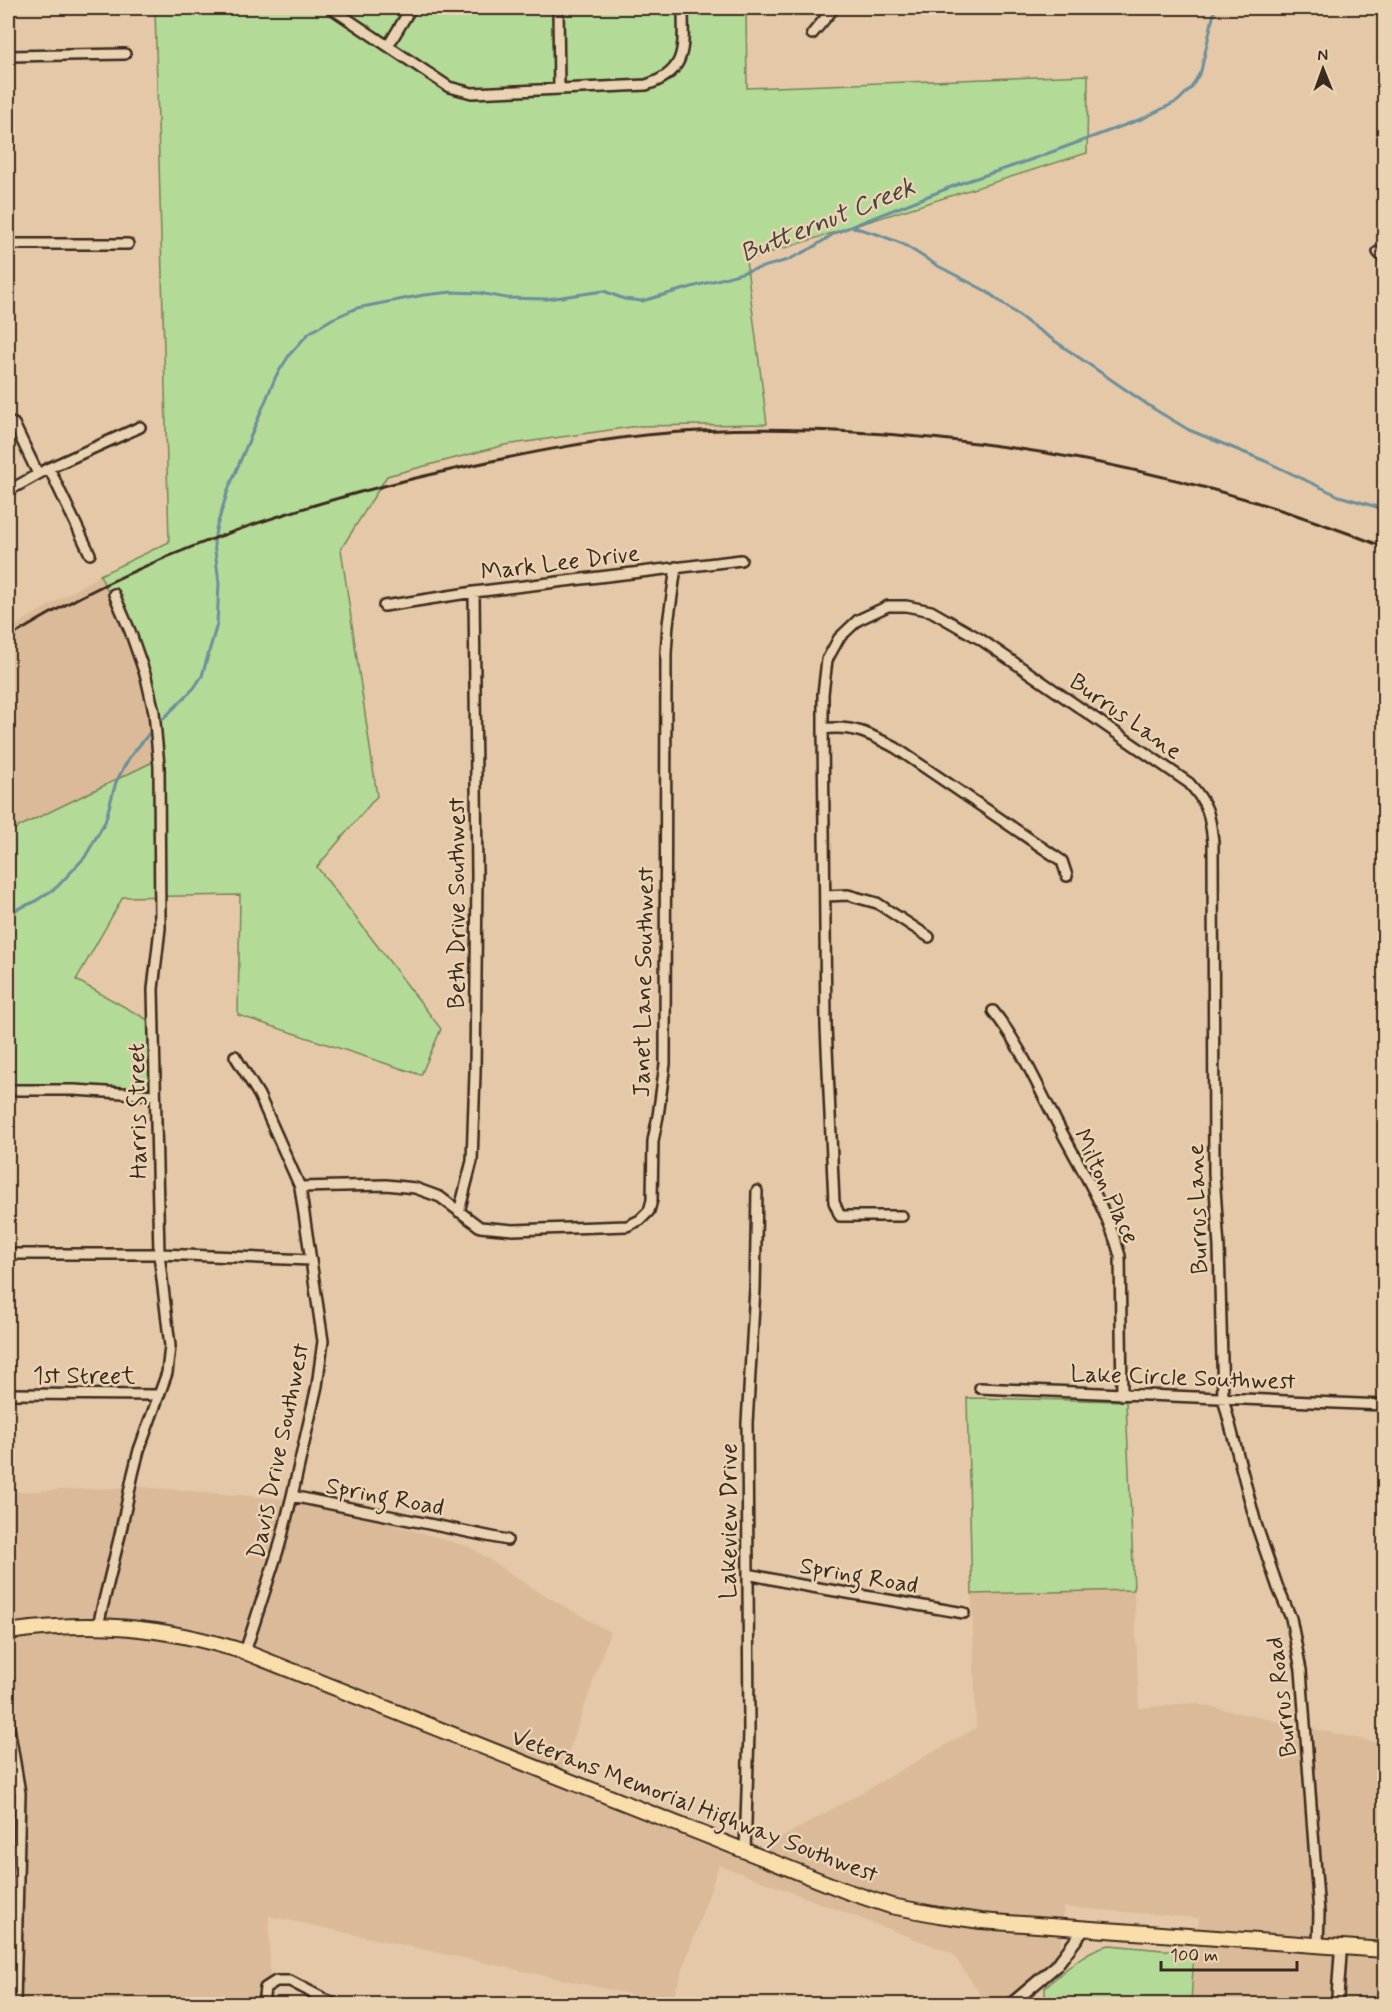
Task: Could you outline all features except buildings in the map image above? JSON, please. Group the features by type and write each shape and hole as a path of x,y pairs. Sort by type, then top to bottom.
{"main road":[{"name":"Veterans Memorial Highway Southwest","path":"8,1632 98,1625 166,1631 208,1640 245,1652 825,1883 891,1905 971,1919 1384,1950"}],"street":[{"path":"331,8 449,87 462,92 646,85 666,77 679,62 682,54 683,8"},
{"path":"388,46 411,8"},
{"path":"558,8 559,89"},
{"path":"812,34 834,8"},
{"path":"8,56 124,54"},
{"path":"8,244 128,244"},
{"path":"8,422 14,424 38,474"},
{"path":"8,491 49,468 140,428"},
{"path":"49,468 90,554"},
{"name":"Mark Lee Drive","path":"384,606 474,592 741,560"},
{"name":"Janet Lane Southwest","path":"300,1187 386,1185 415,1188 440,1197 480,1227 513,1230 627,1226 640,1220 649,1211 652,1200 653,1141 665,1064 666,653 676,567"},
{"name":"Beth Drive Southwest","path":"459,1212 471,1161 475,1073 477,876 474,592"},
{"name":"Harris Street","path":"98,1625 139,1450 167,1372 170,1346 159,1254 155,1095 153,988 160,928 159,758 154,712 146,677 114,594"},
{"name":"Burrus Lane","path":"902,1216 840,1216 834,1202 826,1026 823,729 826,660 839,638 858,621 888,606 906,606 931,611 980,639 1190,783 1203,798 1211,818 1213,842 1214,1174 1219,1247 1222,1398 1228,1418"},
{"path":"823,729 853,729 871,734 896,748 1062,861 1067,876"},
{"path":"825,896 848,896 877,903 929,938"},
{"name":"Milton Place","path":"993,1011 1022,1059 1101,1207 1116,1240 1120,1256 1122,1395"},
{"name":"Davis Drive Southwest","path":"235,1056 259,1095 300,1187 323,1341 317,1386 280,1544 245,1652"},
{"path":"8,1090 74,1090 155,1095"},
{"name":"Lakeview Drive","path":"746,1852 749,1732 747,1423 755,1289 757,1191"},
{"path":"8,1254 159,1254 311,1260"},
{"name":"Lake Circle Southwest","path":"980,1388 1384,1405"},
{"name":"1st Street","path":"8,1394 159,1395"},
{"name":"Burrus Road","path":"1228,1418 1256,1524 1291,1618 1301,1670 1319,1913 1318,1945"},
{"name":"Spring Road","path":"292,1496 507,1540"},
{"name":"Spring Road","path":"748,1574 964,1613"},
{"path":"8,1721 20,1793 11,1955 15,2004"},
{"path":"1011,2004 1056,1966 1085,1928"},
{"path":"1337,2004 1341,1947"},
{"path":"263,2004 266,1988 276,1981 290,1981 334,2004"}],"shaded area":[{"path":"100,575 135,648 161,758 8,832 8,630"},
{"path":"140,1487 313,1501 470,1547 534,1589 610,1632 560,1777 758,1851 976,1728 972,1594 1134,1590 1139,1708 1192,1703 1384,1744 1384,2004 1192,2004 1199,1918 1064,1907 1060,1954 1028,1984 1001,2004 987,2004 952,1953 719,1865 671,2003 269,1916 270,1987 266,2004 20,2004 21,1825 8,1824 8,1492"}],"green space":[{"path":"155,8 746,8 747,88 1088,75 1087,153 746,260 767,424 638,426 505,445 387,476 341,549 377,796 317,867 441,1029 421,1075 238,1015 240,895 123,897 76,980 157,1025 158,1094 104,1087 8,1088 8,832 161,758 135,648 100,575 169,542"},
{"path":"967,1398 1126,1401 1134,1590 972,1594"},
{"path":"1110,1945 1194,1953 1191,2004 1045,2004 1045,1987 1083,1956"}],"waterway":[{"name":"Butternut Creek","path":"157,725 194,688 202,676 217,624 219,583 214,543 228,490 276,376 290,354 309,333 357,308 424,295 452,292 479,293 506,298 547,299 604,291 624,299 642,301 788,260 835,233 961,183 1144,118 1178,101 1191,88 1201,71 1215,8"},
{"path":"852,227 903,244 938,266 986,291 1154,409 1189,430 1265,461 1339,496 1384,509"},
{"name":"Butternut Creek","path":"8,913 34,902 57,887 85,857 105,822 116,782 129,758 152,730"}],"railway":[{"path":"8,638 127,574 265,520 359,492 526,454 598,441 697,431 750,429 854,432 922,437 1057,455 1124,468 1255,502 1384,547"}]}
